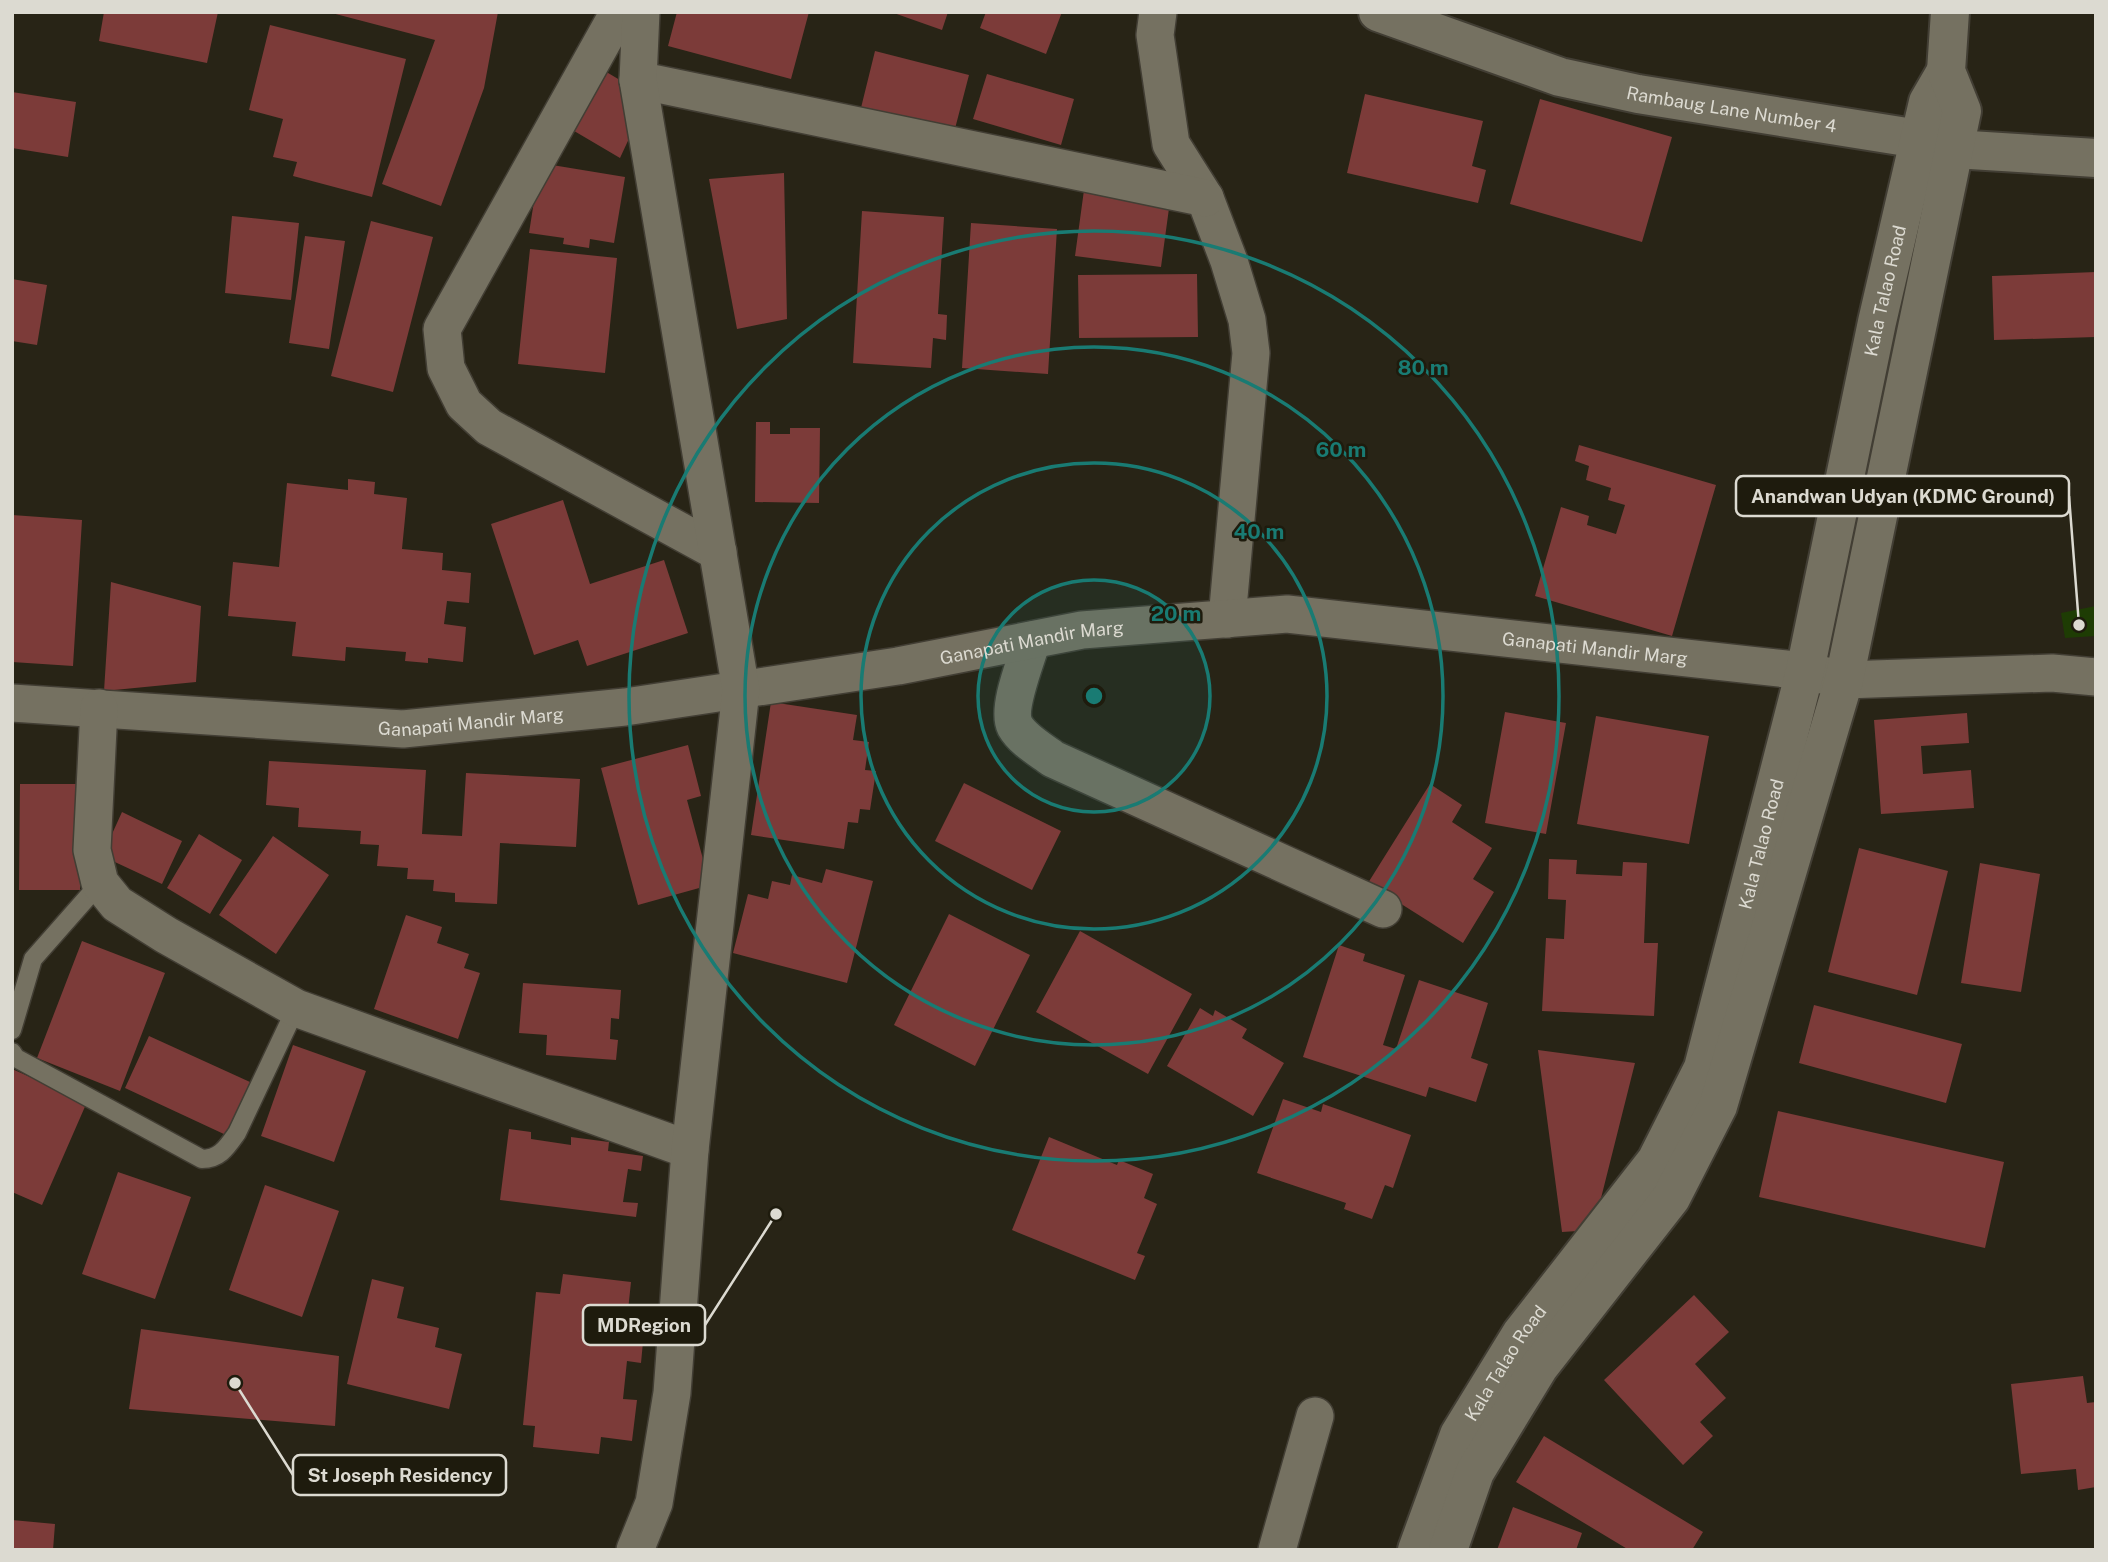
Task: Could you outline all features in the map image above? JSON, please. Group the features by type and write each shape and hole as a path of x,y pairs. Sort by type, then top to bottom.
{"street":[{"path":"619,12 442,329 446,368 464,404 489,427 718,552"},
{"path":"635,1550 654,1503 672,1393 690,1150 741,690 638,80 641,12"},
{"path":"1158,12 1155,35 1171,144 1205,198 1229,261 1247,320 1251,353 1227,619"},
{"name":"Rambaug Lane Number 4","path":"1378,12 1560,77 1638,94 1937,144 2096,158"},
{"name":"Kala Talao Road","path":"1448,1550 1475,1472 1539,1367 1671,1198 1718,1106 1844,680 1937,144 1928,102 1946,71 1950,12"},
{"path":"638,80 1205,198"},
{"name":"Kala Talao Road","path":"1418,1550 1459,1434 1521,1334 1656,1161 1703,1068 1805,671 1877,322 1937,144"},
{"name":"Ganapati Mandir Marg","path":"12,703 403,729 625,707 898,666 1082,630 1287,614 1805,671 1844,680 2052,673 2096,677"},
{"path":"1032,640 1012,707 1014,725 1028,740 1053,759 1383,909"},
{"path":"99,709 92,850 100,883 126,911 296,1008 690,1150"},
{"path":"1277,1550 1315,1416"}],"lane":[{"path":"12,1030 33,959 100,883"},
{"path":"12,1052 16,1058 202,1159 213,1159 225,1150 237,1133 296,1008"}],"green space":[{"path":"2096,606 2096,636 2065,638 2061,613"}],"building":[{"path":"104,12 218,12 207,63 99,41"},
{"path":"328,12 498,12 484,88 441,206 382,184 435,40"},
{"path":"677,12 809,12 791,79 668,46"},
{"path":"891,12 948,12 942,30"},
{"path":"986,12 1062,12 1046,54 980,28"},
{"path":"270,25 406,59 372,197 293,176 297,162 273,157 283,119 249,110"},
{"path":"875,51 969,75 951,144 858,120"},
{"path":"598,67 630,86 633,130 620,158 564,125"},
{"path":"987,74 1074,99 1061,145 973,119"},
{"path":"12,92 76,102 68,157 12,148"},
{"path":"1365,94 1483,121 1472,166 1486,170 1478,203 1347,173"},
{"path":"1540,99 1672,137 1642,242 1510,204"},
{"path":"540,163 625,177 614,243 590,239 589,248 563,244 564,238 529,233"},
{"path":"784,173 787,319 737,329 709,179"},
{"path":"1084,190 1170,201 1161,267 1075,256"},
{"path":"862,211 944,217 938,314 947,315 946,340 933,338 931,368 853,363"},
{"path":"232,216 299,223 291,300 225,293"},
{"path":"371,221 433,237 393,392 331,376"},
{"path":"971,223 1057,229 1048,374 962,368"},
{"path":"305,236 345,241 329,349 289,343"},
{"path":"530,249 617,258 605,373 518,364"},
{"path":"2096,272 2096,337 1994,340 1992,276"},
{"path":"1197,274 1198,337 1079,338 1078,275"},
{"path":"12,279 47,285 37,345 12,341"},
{"path":"756,422 770,422 770,434 790,434 790,428 820,428 819,503 755,502"},
{"path":"1579,445 1716,485 1672,636 1535,596 1561,507 1589,516 1587,525 1616,534 1625,505 1608,500 1611,488 1586,480 1589,466 1575,461"},
{"path":"348,479 375,482 374,494 407,498 402,549 443,553 442,570 471,573 469,603 447,601 444,624 466,627 463,662 428,658 428,663 405,661 406,652 346,647 345,661 292,656 296,622 228,616 233,562 279,567 287,483 348,490"},
{"path":"563,500 590,584 664,560 688,633 587,666 578,640 534,655 491,524"},
{"path":"12,515 82,520 73,666 12,662"},
{"path":"111,582 201,606 196,682 104,691"},
{"path":"771,702 857,715 853,740 869,742 865,770 876,771 870,810 860,809 858,823 848,822 844,849 751,835"},
{"path":"1505,712 1566,723 1546,834 1485,823"},
{"path":"1967,713 1969,743 1921,746 1923,774 1971,770 1974,808 1881,814 1874,720"},
{"path":"1596,716 1709,736 1689,844 1577,824"},
{"path":"688,745 701,796 687,800 710,885 638,905 601,768"},
{"path":"269,761 426,770 422,834 462,836 466,773 580,779 576,847 500,843 497,904 455,902 455,893 433,891 434,880 407,879 408,868 377,866 379,845 360,844 361,831 298,827 299,808 266,805"},
{"path":"964,783 1061,831 1032,890 935,841"},
{"path":"20,784 81,784 80,890 19,890"},
{"path":"1430,784 1462,805 1452,822 1492,848 1473,879 1494,892 1463,943 1368,883"},
{"path":"122,812 182,841 162,884 102,856"},
{"path":"199,834 242,860 210,914 167,888"},
{"path":"273,836 329,875 276,954 219,915"},
{"path":"1859,848 1948,871 1917,995 1828,972"},
{"path":"1549,859 1577,860 1576,874 1622,876 1623,862 1647,863 1644,943 1658,943 1654,1016 1542,1011 1546,938 1564,939 1566,900 1548,899"},
{"path":"1980,863 2040,874 2021,992 1961,983"},
{"path":"826,869 873,881 847,983 733,953 748,894 768,899 772,881 790,885 792,875 822,883"},
{"path":"949,914 1030,955 975,1066 894,1025"},
{"path":"406,915 442,927 437,943 469,954 464,968 480,973 458,1039 374,1009"},
{"path":"1080,931 1192,994 1148,1074 1036,1012"},
{"path":"82,941 165,973 120,1091 37,1058"},
{"path":"1339,945 1365,954 1363,961 1405,975 1383,1045 1396,1049 1419,980 1488,1003 1471,1058 1488,1064 1476,1102 1429,1087 1426,1097 1303,1057"},
{"path":"523,983 621,990 619,1019 611,1018 610,1039 618,1040 616,1060 546,1055 547,1035 519,1033"},
{"path":"1814,1005 1962,1044 1946,1103 1799,1063"},
{"path":"1200,1008 1213,1016 1215,1010 1247,1029 1242,1038 1284,1063 1253,1116 1167,1066"},
{"path":"149,1036 250,1082 226,1135 125,1088"},
{"path":"293,1045 366,1071 334,1162 261,1136"},
{"path":"1538,1050 1635,1063 1593,1230 1562,1232"},
{"path":"12,1069 87,1102 42,1205 12,1192"},
{"path":"1283,1099 1321,1112 1323,1104 1411,1135 1393,1188 1385,1185 1372,1219 1344,1209 1346,1203 1257,1173"},
{"path":"1778,1111 2004,1162 1985,1248 1759,1197"},
{"path":"509,1129 531,1132 531,1139 571,1145 571,1137 609,1142 608,1151 643,1156 641,1171 628,1169 623,1202 638,1203 636,1217 500,1200"},
{"path":"1049,1137 1117,1165 1119,1160 1153,1174 1144,1198 1157,1204 1137,1253 1145,1256 1135,1280 1012,1230"},
{"path":"118,1172 191,1197 155,1299 82,1274"},
{"path":"265,1185 339,1211 302,1317 229,1290"},
{"path":"563,1274 631,1282 627,1320 645,1321 641,1363 627,1361 623,1399 637,1400 632,1441 601,1437 599,1454 533,1447 535,1426 523,1425 536,1292 560,1294"},
{"path":"372,1279 404,1287 397,1318 439,1328 435,1347 462,1354 449,1409 347,1384"},
{"path":"1694,1295 1729,1332 1695,1364 1726,1398 1700,1422 1713,1436 1683,1465 1604,1380"},
{"path":"141,1329 339,1356 335,1426 129,1409"},
{"path":"2083,1376 2087,1403 2096,1402 2096,1487 2078,1490 2076,1469 2021,1474 2011,1384"},
{"path":"1544,1436 1703,1532 1692,1550 1629,1550 1516,1482"},
{"path":"1513,1507 1582,1533 1576,1550 1497,1550"},
{"path":"12,1520 55,1524 53,1550 12,1550"}],"place":[{"name":"Anandwan Udyan (KDMC Ground)","path":"2079,625"},
{"name":"MDRegion","path":"776,1214"},
{"name":"St Joseph Residency","path":"235,1383"}]}
